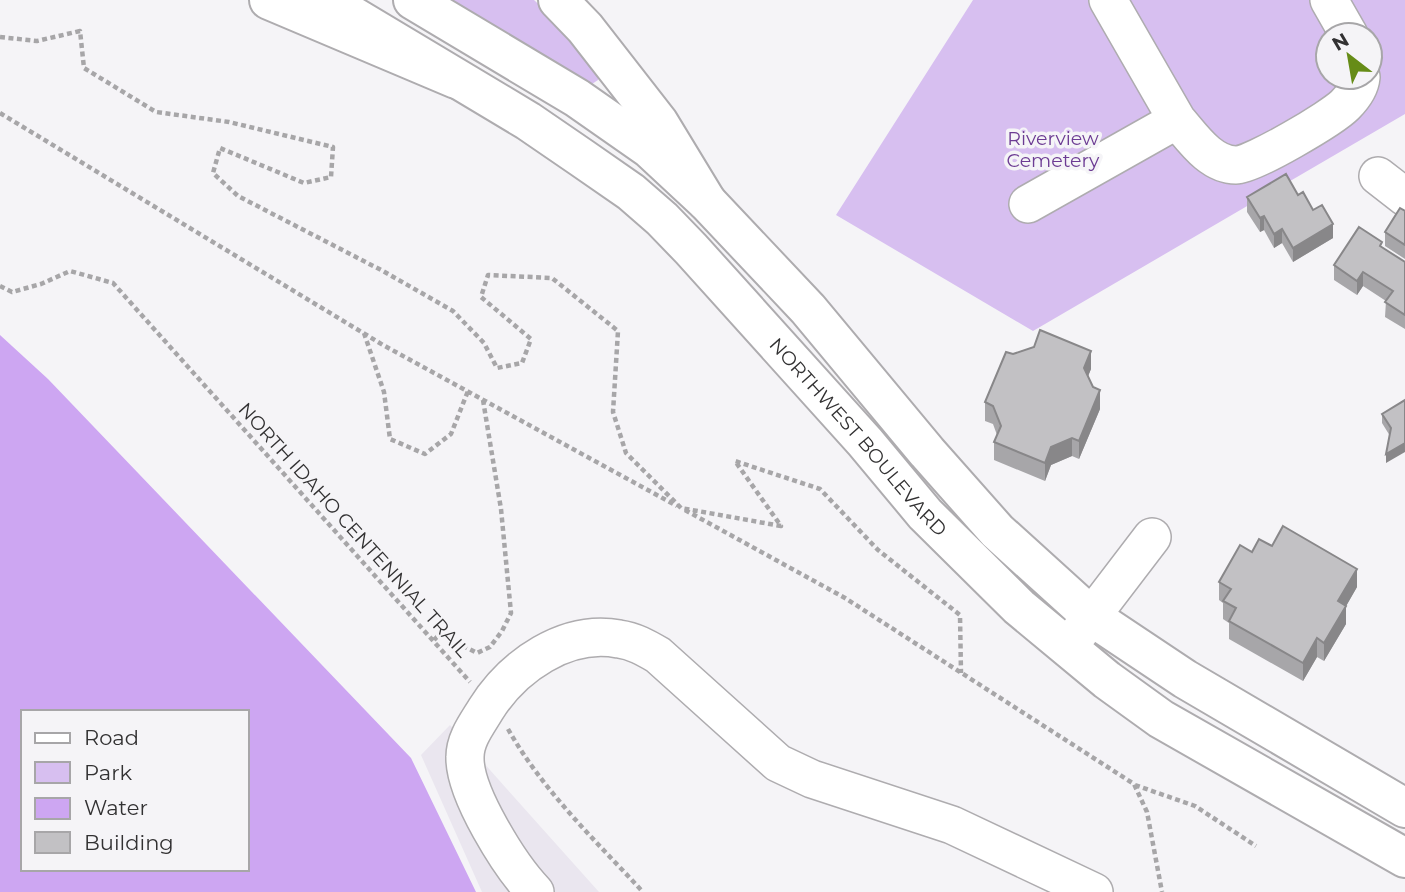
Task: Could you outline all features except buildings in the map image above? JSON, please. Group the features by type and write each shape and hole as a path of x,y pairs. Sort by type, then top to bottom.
{"main road":[{"path":"269,0 456,79"},
{"name":"NORTHWEST BOULEVARD","path":"326,0 528,121 631,192 662,219 856,432 925,514 1019,607 1107,680 1161,719 1405,858"},
{"path":"413,0 617,124 650,149 707,202 808,309 997,531 1092,617 1196,686 1405,808"},
{"path":"558,0 585,28 659,123 707,202"}],"lane":[{"path":"1108,0 1177,120 1203,149 1217,160 1235,165 1254,161 1340,110 1357,91"},
{"path":"1329,0 1341,21"},
{"path":"1028,205 1177,120"},
{"path":"1068,647 1152,537"},
{"path":"535,892 506,854 474,793 464,756 471,733 489,704 519,670 541,655 568,643 590,638 618,638 658,655 778,763 812,779 952,825 1094,892"}],"path":[{"path":"0,37 37,41 80,31 84,68 156,112 229,122 333,147 331,177 303,183 220,148 213,173 238,196 383,271 453,311 484,343 497,368 522,363 531,339 481,297 488,275 552,278 618,331 613,412 626,453 681,508 781,526 735,461 820,489 878,550 960,615 961,673"},
{"path":"0,113 363,333 845,598 1134,784 1195,806 1256,846"},
{"name":"NORTH IDAHO CENTENNIAL TRAIL","path":"0,286 12,292 41,284 69,271 113,283 501,715 523,756 546,787 643,892"},
{"path":"363,333 384,392 390,439 425,454 451,434 468,391"},
{"path":"434,640 440,634 477,653 489,648 511,613 501,509 482,399"},
{"path":"1134,784 1147,812 1162,892"}],"shaded area":[{"path":"450,725 599,892 482,892 421,755"}],"green space":[{"path":"442,0 534,0 577,40 599,75 598,80 585,84"},
{"name":"Riverview Cemetery","path":"973,0 1405,0 1405,114 1033,331 836,215"}],"water":[{"path":"0,335 48,379 411,758 476,892 0,892"}]}
